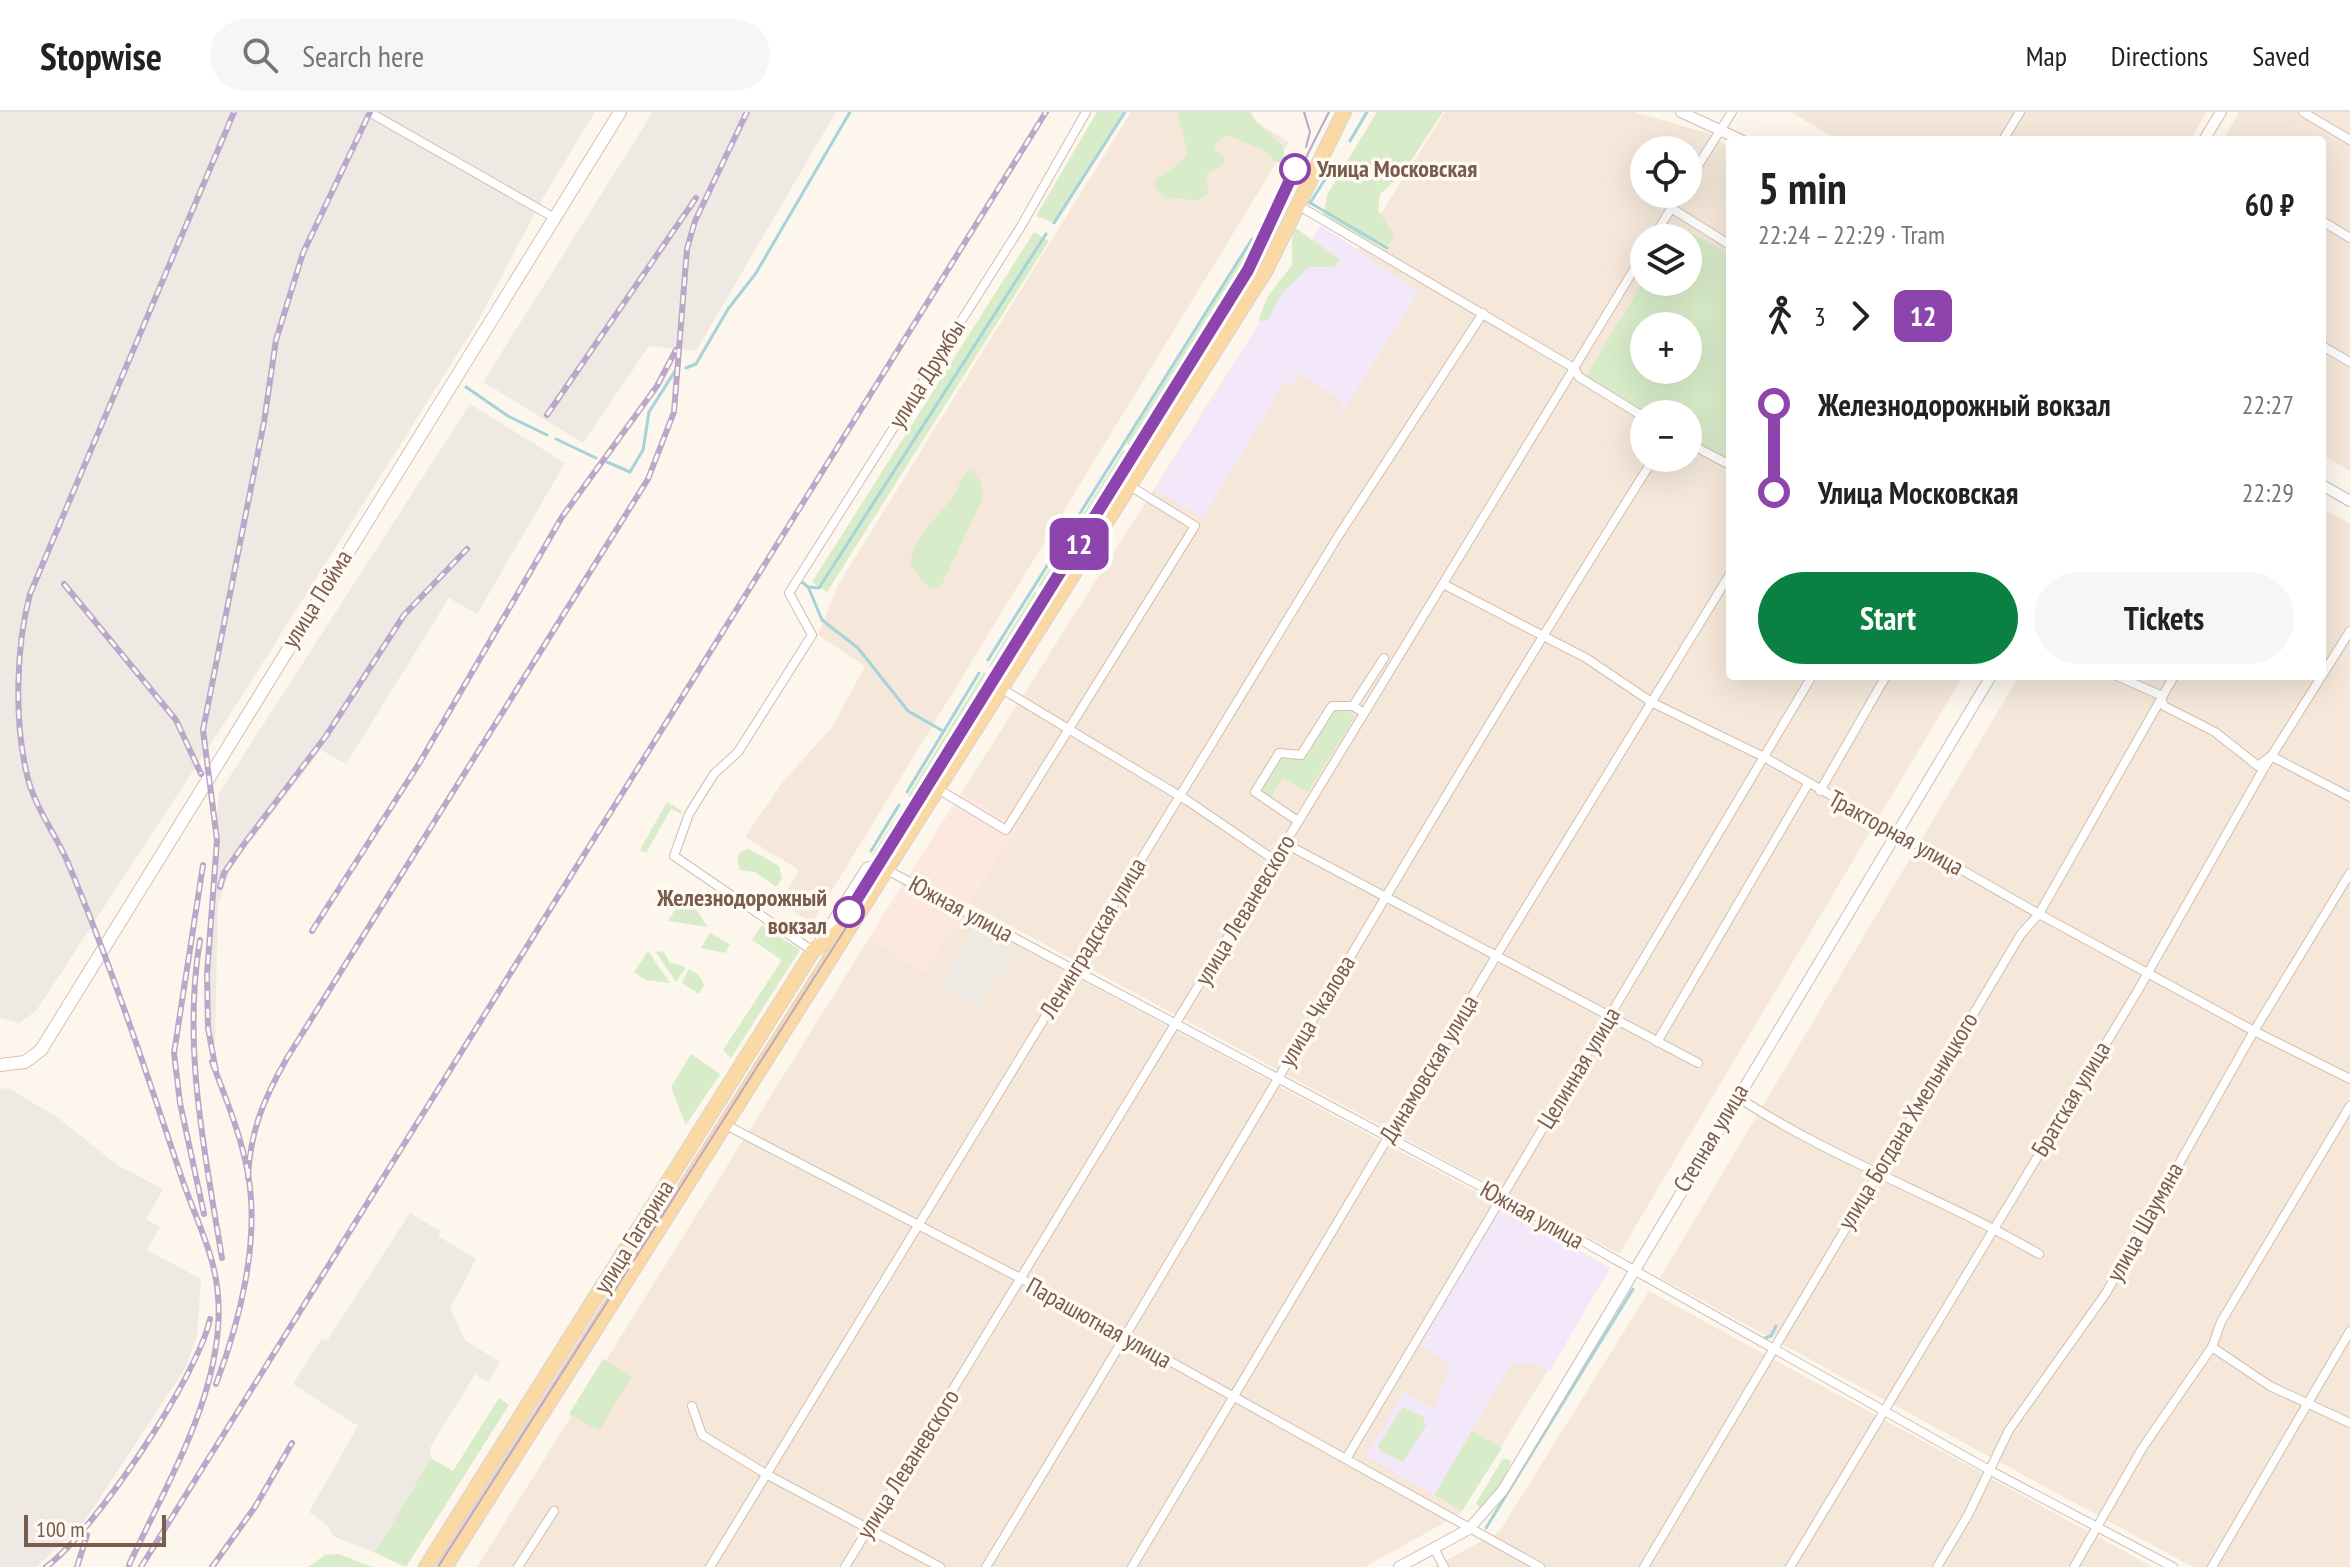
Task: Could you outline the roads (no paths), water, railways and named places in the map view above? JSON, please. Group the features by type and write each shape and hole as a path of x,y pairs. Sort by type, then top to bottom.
{"main road":[{"name":"улица Пойма","path":"0,1065 25,1062 41,1050 620,112"},
{"name":"улица Гагарина","path":"445,1567 1266,270 1344,112"},
{"name":"улица Гагарина","path":"426,1567 813,951 855,921"}],"street":[{"path":"369,112 553,217"},
{"name":"улица Дружбы","path":"813,951 674,856 689,814 714,774 738,752 812,635 789,593 1020,228 1086,112"},
{"path":"1681,112 1734,136"},
{"path":"1702,159 1732,112"},
{"path":"2005,136 2020,112"},
{"path":"2206,136 2221,112"},
{"path":"2303,112 2350,140"},
{"path":"1296,204 1574,368 1579,377 1630,408"},
{"path":"1661,224 1671,208 1726,242"},
{"path":"2326,223 2350,238"},
{"name":"улица Леваневского","path":"845,1567 1445,585 1630,276"},
{"name":"Ленинградская улица","path":"710,1567 1337,538 1483,313"},
{"path":"2326,348 2350,362"},
{"path":"1702,451 1726,464"},
{"name":"улица Чкалова","path":"986,1567 1126,1338 1276,1078 1542,636 1645,472"},
{"path":"938,789 1006,830 1070,730 1195,526 1130,486"},
{"path":"2326,487 2350,501"},
{"name":"Динамовская улица","path":"1132,1567 1495,958 1726,581"},
{"name":"Тракторная улица","path":"1445,585 1586,658 1653,703 1764,757 2039,914 2147,970 2254,1031 2350,1079"},
{"name":"Братская улица","path":"2326,670 2350,631"},
{"path":"1353,706 1384,658"},
{"name":"Целинная улица","path":"1346,1459 1499,1197 1810,680"},
{"path":"1820,791 1884,680"},
{"name":"Степная улица","path":"1399,1567 1469,1529 1503,1490 1736,1096 1989,680"},
{"path":"2126,680 2160,695 2164,706 2215,732 2258,766 2271,756 2350,797"},
{"name":"улица Богдана Хмельницкого","path":"1644,1567 2021,934 2039,914 2171,680"},
{"name":"Братская улица","path":"1790,1567 2320,680"},
{"path":"1002,689 1180,796 1276,861"},
{"path":"1298,821 1255,792 1279,753 1301,755 1332,706 1353,706 1364,713"},
{"path":"1657,1042 1808,784"},
{"path":"1286,844 1495,958 1698,1063"},
{"path":"813,951 867,868 891,864"},
{"name":"Южная улица","path":"891,864 1075,969 1499,1197 1991,1471 2173,1567"},
{"name":"улица Шаумяна","path":"1937,1567 1991,1471 2009,1430 2106,1293 2254,1031 2350,873"},
{"path":"1736,1096 1877,1173 1993,1227 2039,1254"},
{"path":"2074,1567 2143,1447 2212,1347 2221,1322 2350,1106"},
{"name":"Парашютная улица","path":"726,1125 1022,1279 1540,1567"},
{"path":"2212,1567 2350,1331"},
{"path":"2212,1347 2270,1386 2308,1400 2350,1423"},
{"path":"692,1406 702,1435 766,1474 940,1567"},
{"path":"518,1567 554,1511"},
{"path":"1434,1548 1444,1567"}],"waterway":[{"path":"686,368 696,364 728,309 756,273 850,112"},
{"path":"1054,223 1125,112"},
{"path":"1350,141 1367,112"},
{"path":"1310,203 1329,173"},
{"path":"1260,226 1284,187"},
{"path":"1307,201 1387,248"},
{"path":"802,582 808,587 819,588 1046,234"},
{"path":"988,660 1252,239"},
{"path":"607,462 630,472 643,450 649,412 675,371"},
{"path":"466,387 508,416 547,435"},
{"path":"556,439 596,458"},
{"path":"809,589 822,620 858,648 908,711 943,731"},
{"path":"907,792 979,673"},
{"path":"871,851 899,805"},
{"path":"1486,1528 1633,1289"},
{"path":"1762,1339 1771,1336 1776,1326"}],"tram line":[{"path":"1304,112 1310,132 1306,147"},
{"path":"438,1567 849,923 1220,325 1329,112"},
{"name":"12","path":"849,912 1248,270 1295,169"}],"railway":[{"path":"129,1565 184,1450 206,1390 218,1328 217,1286 214,1267 99,940 68,863 30,786 20,731 19,660 30,594 234,112"},
{"path":"216,1071 208,1028 207,974 217,840 203,730 264,422 276,340 303,253 370,112"},
{"path":"248,1178 260,1115 287,1058 648,479 674,412 687,249 695,221 747,112"},
{"path":"141,1567 1046,112"},
{"path":"547,415 696,198"},
{"path":"312,931 420,762 562,517 657,386 676,350"},
{"path":"220,887 224,873 326,736 404,615 467,549"},
{"path":"64,584 176,720 201,774"},
{"path":"203,865 174,1053 180,1103 204,1214"},
{"path":"200,940 193,1020 195,1060 203,1140 222,1258"},
{"path":"212,1062 233,1117 245,1160 251,1200 246,1280 233,1334 216,1384"},
{"path":"46,1567 90,1522 142,1451 186,1377 210,1319"},
{"path":"212,1567 255,1507 292,1443"},
{"path":"77,1567 87,1535"}],"place":[{"name":"Улица Московская","path":"1295,169"},
{"name":"Железнодорожный вокзал","path":"849,912"}]}
